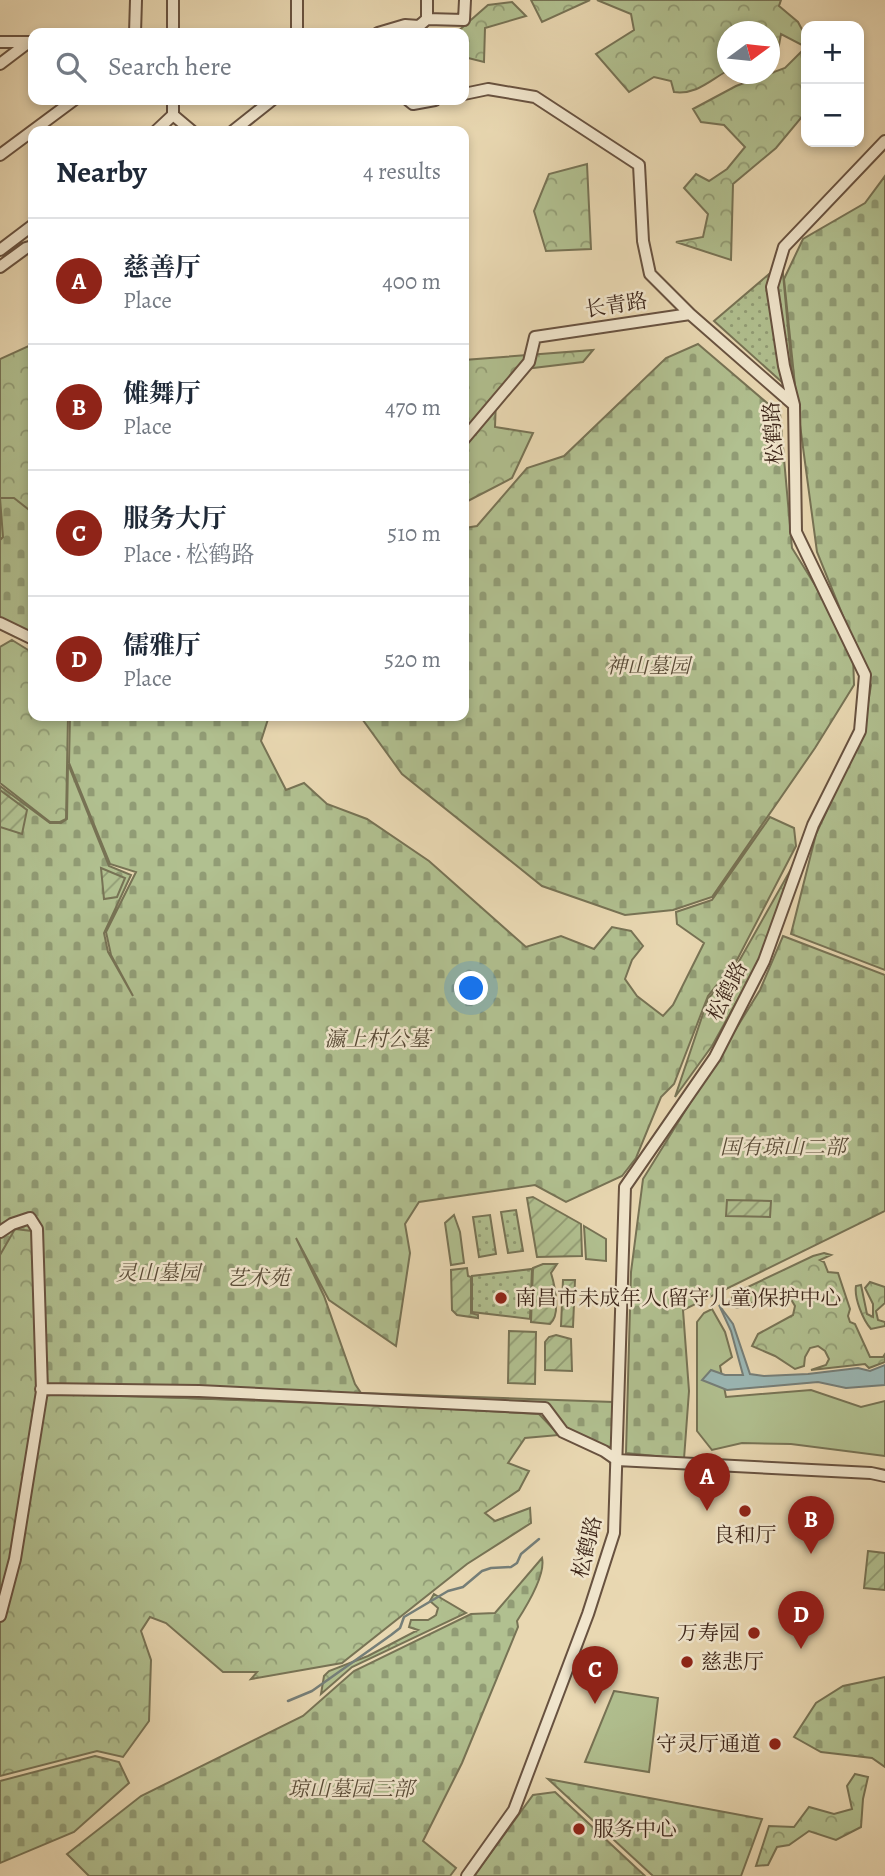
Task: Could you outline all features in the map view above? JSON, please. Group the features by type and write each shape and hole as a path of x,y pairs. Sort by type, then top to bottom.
{"street":[{"path":"135,28 136,0"},
{"path":"173,0 173,28"},
{"path":"297,0 297,28"},
{"path":"427,0 427,19"},
{"path":"395,28 405,25 419,26 427,19 464,20 464,0"},
{"path":"0,42 28,42"},
{"path":"0,64 28,44"},
{"path":"469,93 488,89 535,97 639,165 643,241 650,274 690,314 794,405"},
{"path":"39,126 67,105"},
{"path":"161,126 173,115 173,105"},
{"path":"239,126 266,105"},
{"path":"173,115 186,126"},
{"path":"0,155 28,134"},
{"name":"松鹤路","path":"467,1876 514,1810 588,1614 614,1533 625,1187 715,1057 764,961 813,825 860,732 865,675 796,532 794,405 784,366 772,287 784,247 885,141"},
{"path":"0,250 28,229"},
{"path":"0,267 28,247"},
{"name":"长青路","path":"469,433 529,362 535,337 690,314"},
{"path":"0,623 28,637"},
{"path":"0,1232 12,1224 30,1218 37,1229 41,1389 15,1559 0,1616"},
{"path":"41,1389 199,1391 545,1408 563,1432 617,1460 870,1473 885,1476"}],"green space":[{"path":"531,0 590,0 542,22"},
{"path":"597,0 781,0 779,6 801,28 801,44 781,34 780,40 780,21 717,21 717,77 696,89 674,92 671,81 654,77 629,92 596,54 634,30 631,14"},
{"path":"512,2 526,16 485,28 484,62 469,58 469,28 462,28 488,5"},
{"path":"801,52 801,118 776,148 733,184 731,260 676,242 703,237 708,214 684,188 696,174 709,181 727,169 745,147 724,125 701,122 693,109 741,84 780,84 780,70"},
{"path":"587,164 591,249 546,251 534,211 549,174"},
{"path":"885,176 885,970 791,934 816,834 863,733 871,685 817,552 784,279 803,239 865,203"},
{"path":"782,263 794,393 714,321"},
{"name":"神山墓园","path":"698,344 780,414 792,548 836,619 853,655 854,685 815,748 712,897 673,910 625,915 542,886 402,774 364,721 469,721 469,527 477,526 527,468 564,456 666,358"},
{"path":"28,346 28,611 0,602 0,359"},
{"path":"593,350 583,362 525,369 496,398 495,427 533,433 512,478 469,500 469,360"},
{"path":"0,498 14,498 28,509 28,643 0,629 0,540 3,537"},
{"path":"12,640 28,650 28,721 68,721 66,819 60,822 50,822 0,783 0,647"},
{"name":"瀛上村公墓","path":"70,721 267,721 261,741 286,790 304,783 327,804 367,819 429,861 526,947 561,936 594,949 612,927 631,931 643,946 632,960 625,979 637,996 663,1016 673,1005 704,943 677,924 676,912 712,900 770,817 794,828 796,846 737,960 708,996 674,1084 661,1097 636,1158 622,1176 566,1202 535,1185 419,1202 405,1224 410,1253 396,1346 329,1300 296,1238 324,1296 355,1384 361,1393 613,1402 613,1460 610,1463 608,1455 563,1434 544,1412 37,1392 32,1231 15,1229 0,1255 0,786 50,823 61,823 67,819 68,764 109,866 131,875 104,933 108,952 133,996 111,955 106,932 136,872 110,864 69,763"},
{"path":"0,790 27,810 22,834 0,827"},
{"path":"795,862 761,958 712,1046 675,1097 708,999 738,963"},
{"path":"101,868 125,878 117,897 104,899"},
{"name":"国有琼山二部","path":"783,936 885,975 885,1211 683,1310 689,1391 684,1459 626,1453 631,1272 643,1179 760,990"},
{"path":"31,1195 56,1394 348,1403 539,1414 559,1435 525,1438 508,1463 529,1471 519,1490 485,1513 495,1521 530,1508 531,1523 467,1564 342,1663 251,1679 257,1672 223,1672 166,1623 150,1617 141,1631 151,1660 149,1721 123,1757 97,1751 0,1776 0,1218"},
{"path":"533,1197 581,1224 582,1256 537,1257 527,1198"},
{"path":"727,1200 771,1201 770,1217 726,1216"},
{"path":"516,1210 523,1251 508,1253 501,1212"},
{"path":"454,1215 460,1232 464,1263 451,1265 445,1223"},
{"path":"490,1215 496,1254 479,1257 473,1217"},
{"path":"584,1226 606,1239 606,1261 586,1259"},
{"path":"824,1253 831,1255 820,1260 824,1262 828,1272 838,1273 850,1309 850,1322 855,1324 870,1357 883,1357 885,1354 885,1362 869,1368 865,1364 811,1370 826,1365 829,1359 825,1351 818,1346 810,1348 804,1366 795,1369 752,1346 758,1334 793,1315 795,1306 786,1291 737,1308 730,1305 733,1294"},
{"path":"543,1264 557,1264 551,1273 556,1307 550,1324 531,1322 533,1268"},
{"path":"467,1268 468,1276 471,1277 471,1313 478,1315 478,1318 457,1315 452,1310 451,1270"},
{"path":"532,1269 530,1319 472,1312 472,1276"},
{"path":"563,1280 575,1280 573,1327 561,1326"},
{"path":"870,1282 885,1287 885,1303 876,1311 878,1320 885,1322 885,1326 871,1329 856,1297 856,1286 861,1285 867,1314 873,1317 873,1304 865,1288"},
{"path":"712,1309 725,1332 732,1357 720,1366 726,1397 811,1390 861,1407 885,1401 885,1456 791,1444 742,1443 712,1450 697,1431 697,1322 704,1313"},
{"path":"509,1331 536,1332 535,1384 508,1383"},
{"path":"556,1335 571,1339 572,1371 545,1370 545,1342"},
{"path":"868,1551 885,1553 885,1590 864,1588"},
{"name":"琼山墓园三部","path":"542,1558 538,1582 517,1621 518,1627 462,1763 423,1841 456,1868 450,1876 89,1876 67,1854 141,1796 303,1716 354,1671 471,1614 495,1613"},
{"path":"434,1594 466,1613 352,1667 321,1694 324,1676 329,1671 368,1656 418,1630 409,1627 411,1620 428,1620 436,1615 438,1608 430,1601"},
{"path":"885,1677 885,1767 872,1758 821,1752 794,1737 816,1703 843,1686"},
{"path":"614,1691 658,1698 649,1772 585,1762"},
{"path":"95,1756 119,1762 129,1783 74,1832 0,1863 0,1781"},
{"path":"855,1774 868,1777 861,1827 836,1840 809,1831 789,1845 777,1847 768,1865 756,1866 769,1826 794,1827 809,1807 834,1814 852,1809 847,1786"},
{"path":"548,1779 762,1819 741,1876 653,1876"},
{"path":"555,1792 645,1876 474,1876 533,1795"}],"water":[{"path":"719,1305 733,1324 750,1374 808,1374 858,1368 870,1371 885,1365 885,1385 846,1388 818,1382 727,1390 702,1380 711,1370 725,1375 743,1375 731,1331"}],"waterway":[{"path":"288,1701 312,1691 391,1635 400,1628 404,1617 448,1591 463,1587 482,1571 511,1567 517,1563 521,1554 539,1539"}],"place":[{"name":"南昌市未成年人(留守儿童)保护中心","path":"501,1298"},
{"name":"慈善厅","path":"707,1511"},
{"name":"良和厅","path":"745,1511"},
{"name":"傩舞厅","path":"811,1554"},
{"name":"万寿园","path":"754,1633"},
{"name":"儒雅厅","path":"801,1649"},
{"name":"慈悲厅","path":"687,1662"},
{"name":"服务大厅","path":"595,1704"},
{"name":"守灵厅通道","path":"775,1744"},
{"name":"服务中心","path":"579,1829"}],"park label":[{"name":"灵山墓园","path":"158,1273"},
{"name":"艺术苑","path":"258,1278"}]}
